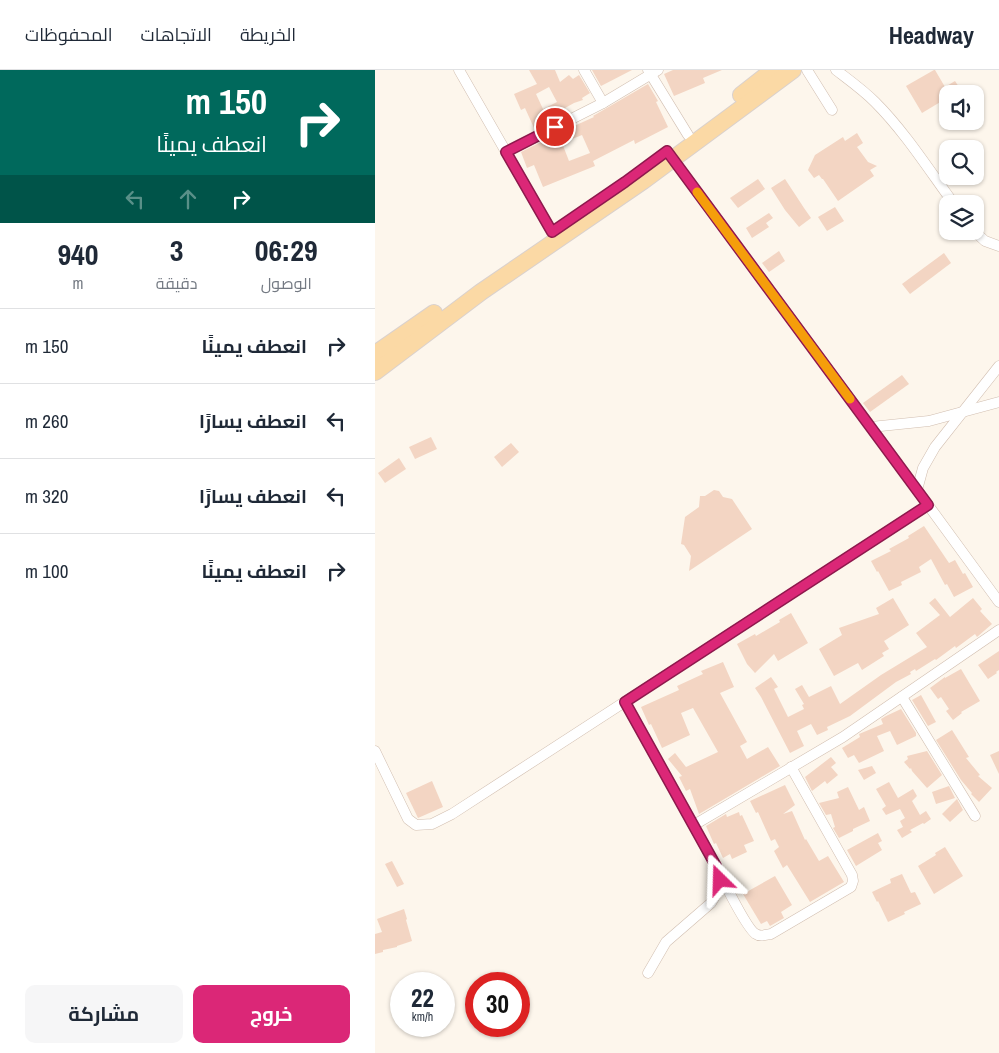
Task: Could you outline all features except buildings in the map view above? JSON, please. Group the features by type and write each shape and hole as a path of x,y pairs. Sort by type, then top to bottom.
{"main road":[{"path":"375,372 481,292 622,196 670,155 688,135 773,70"},
{"path":"375,354 625,182 670,155 793,70"}],"street":[{"path":"459,70 552,232"},
{"path":"584,70 603,103"},
{"path":"807,70 833,110"},
{"path":"836,70 861,89 887,114 947,195"},
{"path":"506,152 603,103 652,72 688,135"},
{"path":"670,155 999,602"},
{"path":"984,240 999,246"},
{"path":"917,490 923,468 935,446 999,366"},
{"path":"871,427 929,421 999,402"},
{"path":"375,751 408,819 416,825 432,824 452,814 928,505"},
{"path":"694,825 843,737 999,630"},
{"path":"901,697 975,816"},
{"path":"625,702 747,925 755,934 762,936 771,934 851,887 853,881 852,875 791,768"},
{"path":"648,973 666,942 711,903 719,889 720,880 716,866"}],"slow traffic":[{"path":"697,192 850,399"}],"route":[{"path":"555,127 506,152 552,232 667,151 928,505 625,702 716,866 720,880"}]}
